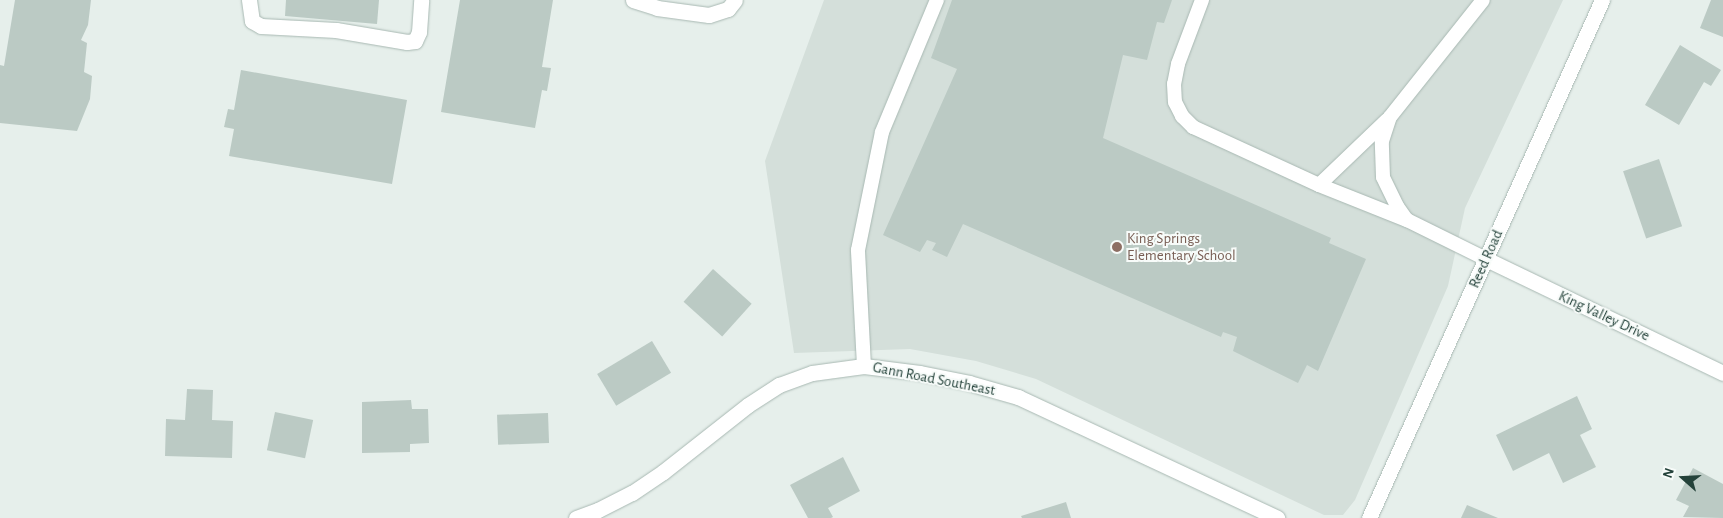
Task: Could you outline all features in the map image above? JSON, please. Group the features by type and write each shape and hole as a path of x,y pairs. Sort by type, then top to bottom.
{"street":[{"path":"248,0 252,21 261,26 336,30 407,42 415,41 419,32 421,0"},
{"path":"633,0 657,8 709,15 728,9 735,0"},
{"name":"Reed Road","path":"1369,518 1602,0"},
{"name":"King Valley Drive","path":"1486,259 1723,373"},
{"name":"Gann Road Southeast","path":"576,518 598,510 632,493 663,472 748,405 779,386 812,373 864,366 920,373 969,383 1018,397 1277,518"}],"lane":[{"path":"864,366 858,250 882,132 936,0"},
{"path":"1202,0 1178,64 1174,84 1175,102 1182,116 1193,127 1319,185 1407,220 1486,259"},
{"path":"1319,185 1390,117 1483,0"},
{"path":"1390,117 1382,141 1381,162 1388,190 1407,220"}],"shaded area":[{"name":"King Springs Elementary School","path":"824,0 1563,0 1465,208 1448,286 1355,500 1343,515 1324,515 1036,379 976,361 910,349 794,353 765,161"}],"building":[{"path":"15,0 91,0 88,25 81,40 87,43 84,72 92,76 90,99 77,131 0,123 0,65 4,66"},
{"path":"286,0 379,0 377,24 285,16"},
{"path":"460,0 553,0 542,67 551,68 547,91 542,90 535,128 441,112"},
{"path":"952,0 1172,0 1164,23 1157,22 1147,60 1123,55 1103,138 1331,238 1329,243 1366,259 1318,371 1307,365 1298,383 1233,351 1237,337 1223,332 1221,337 963,224 947,257 932,250 936,243 927,240 920,252 883,235 957,69 931,58"},
{"path":"1711,0 1723,0 1723,37 1700,28"},
{"path":"1680,45 1721,70 1711,86 1704,82 1679,125 1645,105"},
{"path":"241,70 407,100 392,184 229,156 234,129 224,127 228,109 234,110"},
{"path":"1659,159 1682,226 1646,239 1623,171"},
{"path":"713,269 752,304 722,336 684,302"},
{"path":"652,341 671,373 616,406 597,374"},
{"path":"187,389 213,390 212,420 233,421 232,458 165,456 166,419 185,420"},
{"path":"1577,396 1592,429 1580,435 1596,467 1563,483 1549,453 1513,471 1496,435"},
{"path":"411,400 412,409 428,409 429,443 410,444 410,452 362,453 362,402"},
{"path":"275,412 313,420 305,458 267,450"},
{"path":"548,413 549,443 498,445 497,415"},
{"path":"843,457 860,491 828,508 833,517 808,518 790,485"},
{"path":"1693,468 1723,484 1723,518 1683,517 1689,506 1676,500"},
{"path":"1066,502 1071,518 1022,518 1021,516"},
{"path":"1467,505 1498,518 1461,518"}],"place":[{"name":"King Springs Elementary School","path":"1117,247"}]}
